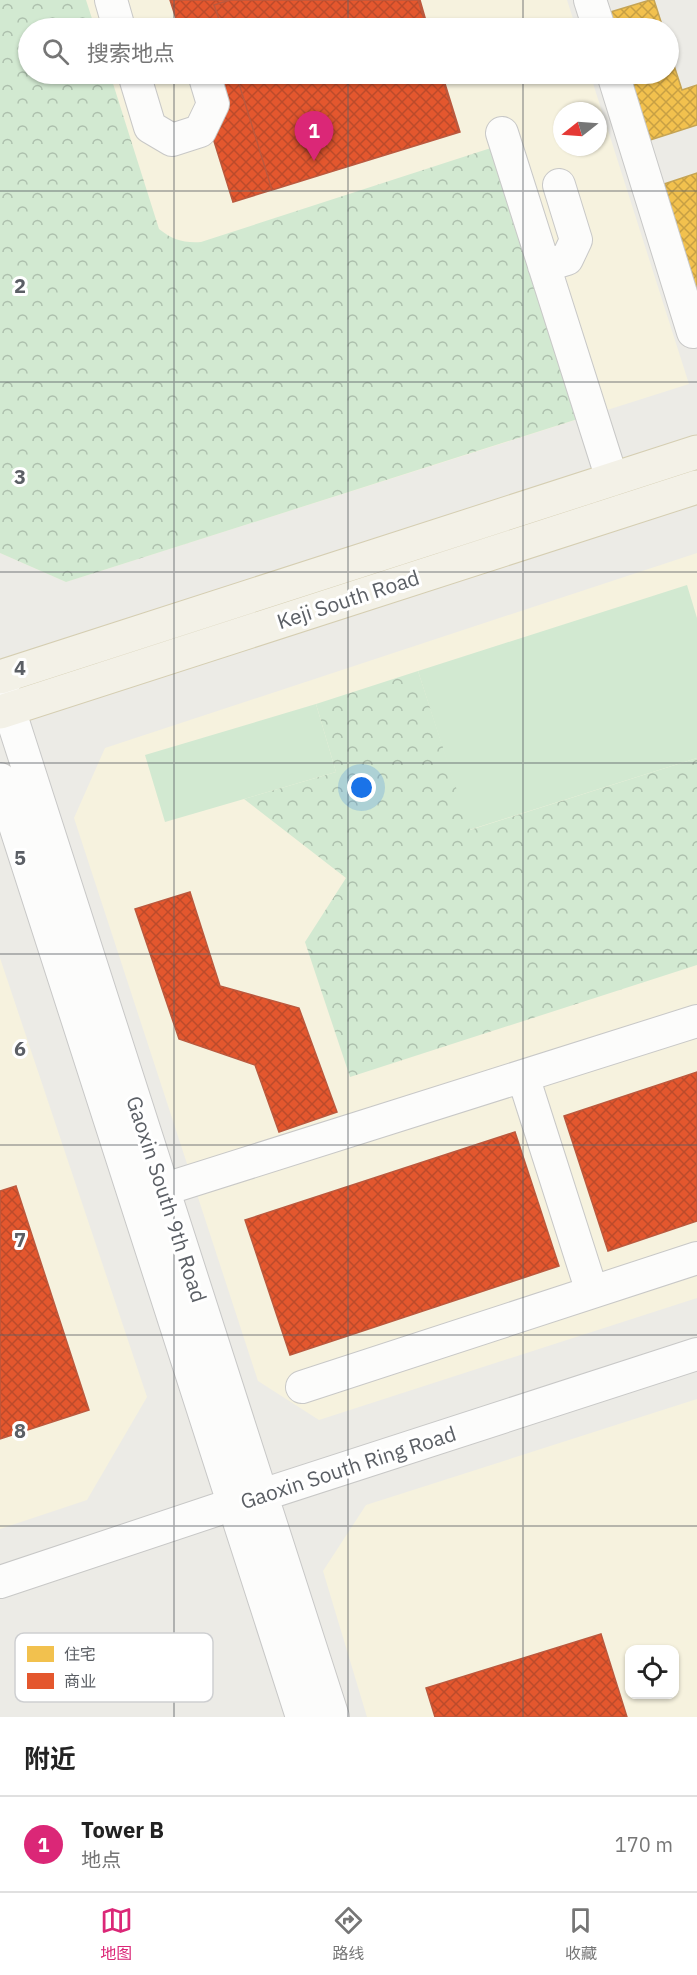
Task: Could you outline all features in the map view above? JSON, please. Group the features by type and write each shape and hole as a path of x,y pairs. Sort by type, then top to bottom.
{"main road":[{"name":"Keji South Road","path":"0,676 697,452"},
{"name":"Keji South Road","path":"3,701 696,489"}],"street":[{"path":"111,0 117,18"},
{"path":"590,0 595,18"},
{"path":"137,84 150,127 172,140 200,131 213,104 207,84"},
{"path":"616,84 693,332 697,331"},
{"path":"502,133 612,479"},
{"path":"544,266 567,259 576,240 559,185"},
{"name":"Gaoxin South 9th Road","path":"3,701 150,1194 248,1499 333,1717"},
{"name":"Gaoxin South 9th Road","path":"0,779 150,1194"},
{"path":"150,1194 697,1021"},
{"path":"523,1076 592,1292"},
{"path":"303,1387 697,1258"},
{"name":"Gaoxin South Ring Road","path":"0,1582 697,1354"},
{"name":"Gaoxin South 9th Road","path":"248,1499 302,1717"}],"shaded area":[{"path":"0,0 567,0 573,18 18,18 18,84 593,84 599,102 553,102 553,156 607,156 607,127 689,384 66,582 0,553"},
{"path":"697,553 697,1298 319,1420 258,1381 74,818 105,748"},
{"path":"0,958 147,1397 87,1500 0,1529"},
{"path":"697,1399 697,1717 367,1717 323,1571 366,1505"}],"green space":[{"path":"0,0 86,0 92,18 18,18 18,84 113,84 159,229 178,240 201,242 494,147 581,418 66,582 0,553"},
{"path":"687,585 697,618 697,758 469,830 418,671"},
{"path":"418,671 470,830 697,758 697,965 350,1077 305,942 346,878 244,799 336,772 316,704"},
{"path":"316,704 336,772 165,822 145,755"}],"building: 住宅":[{"path":"654,0 660,18 609,18 607,13"},
{"path":"679,81 682,90 697,85 697,125 647,141 629,84 679,84"},
{"path":"697,173 697,300 661,185"}],"building: 商业":[{"path":"170,0 420,0 425,18 176,18"},
{"path":"230,0 418,0 424,18 219,18 214,5"},
{"path":"196,84 445,84 460,132 233,202"},
{"path":"239,84 444,84 459,132 272,190"},
{"path":"190,892 220,986 299,1008 337,1112 279,1132 255,1065 179,1039 135,909"},
{"path":"697,1072 697,1221 608,1251 564,1116"},
{"path":"515,1132 559,1266 290,1355 245,1220"},
{"path":"16,1186 89,1410 0,1439 0,1191"},
{"path":"601,1634 627,1717 435,1717 426,1688"}],"place":[{"name":"Tower B","path":"314,161"}]}
